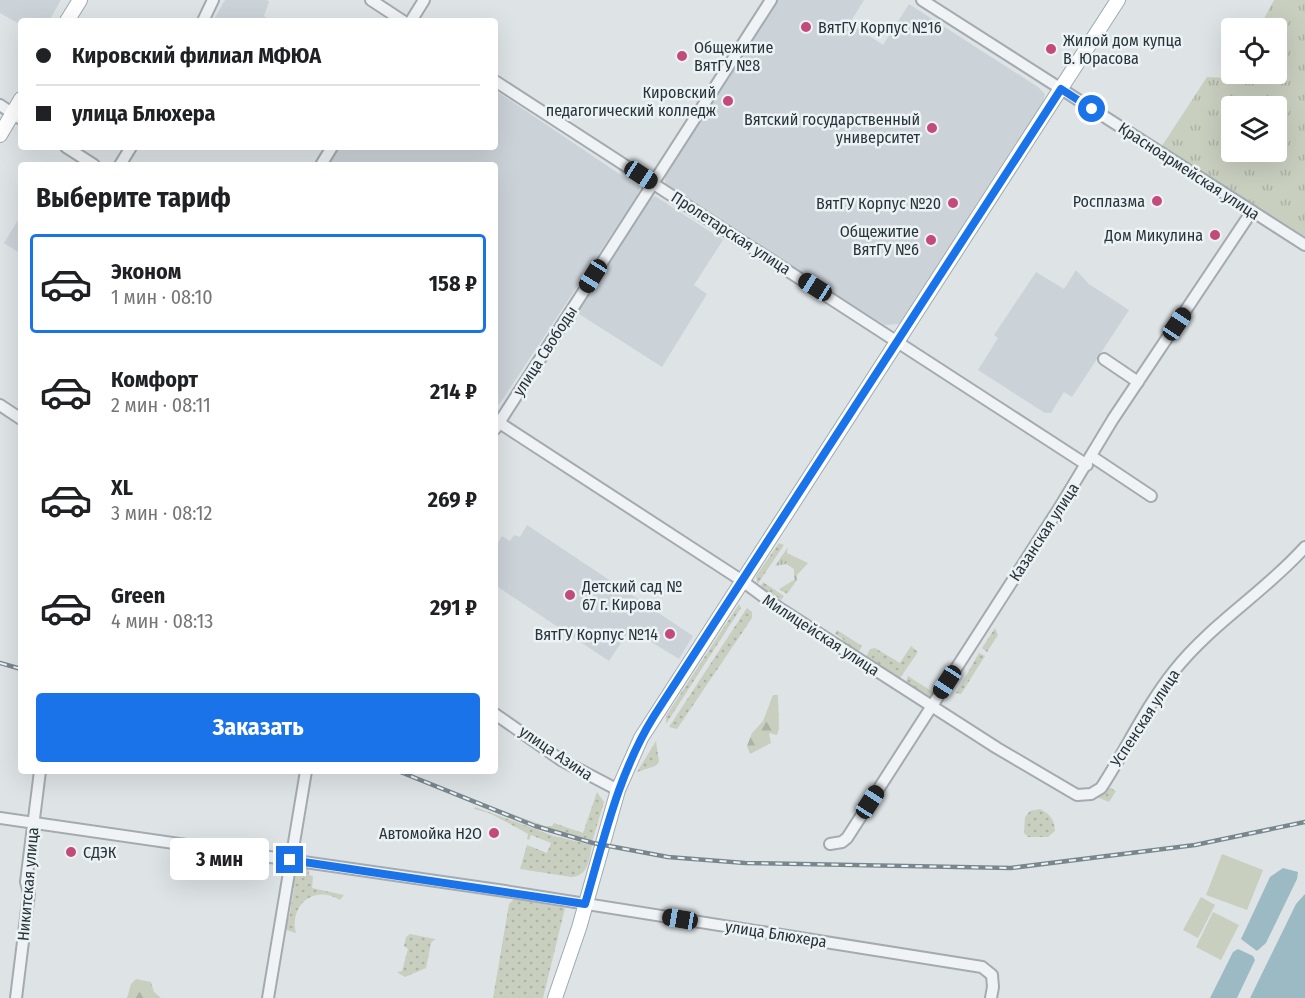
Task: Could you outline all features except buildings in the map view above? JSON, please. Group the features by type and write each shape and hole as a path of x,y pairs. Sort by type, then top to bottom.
{"main road":[{"path":"69,18 80,0"},
{"path":"555,998 618,790 645,731 1118,0"},
{"path":"0,135 17,116"}],"street":[{"path":"204,18 213,0"},
{"path":"371,0 398,18"},
{"path":"413,18 424,0"},
{"name":"улица Свободы","path":"498,421 771,0"},
{"name":"Красноармейская улица","path":"922,0 1305,245"},
{"name":"Пролетарская улица","path":"498,83 899,341 1089,460 1151,496"},
{"path":"0,105 17,116"},
{"path":"71,150 89,162"},
{"name":"Казанская улица","path":"830,844 842,842 847,838 1138,382 1252,211"},
{"path":"1104,359 1138,382"},
{"path":"0,405 18,416"},
{"name":"Милицейская улица","path":"498,425 1059,787"},
{"name":"Успенская улица","path":"1059,787 1083,796 1101,788 1173,672 1215,628 1282,573 1305,547"},
{"name":"улица Азина","path":"498,716 561,760 618,790"},
{"name":"Никитская улица","path":"16,998 29,893 26,882 40,774"},
{"path":"268,998 305,774"},
{"name":"улица Блюхера","path":"0,818 585,904 982,967 992,975 991,998"}],"shaded area":[{"path":"0,0 61,0 51,18 18,18 18,23 0,13"},
{"path":"225,0 267,0 269,2 264,16 267,18 215,18"},
{"path":"776,0 864,0 850,23 883,45 909,4 1038,87 1045,94 1043,103 903,321 898,324 885,325 668,189 665,184 665,173"},
{"path":"498,92 640,188 498,404 498,162 329,162 336,150 498,150"},
{"path":"655,196 723,240 694,285 707,294 662,367 576,312 649,200"},
{"path":"18,220 18,252 4,243"},
{"path":"1076,270 1089,284 1129,310 1072,397 1064,392 1051,413 1045,413 978,370 998,338 994,335 1036,272 1064,289"},
{"name":"Детский сад № 67 г. Кирова","path":"527,525 693,636 679,659 630,629 609,661 498,587 498,542 502,536 510,541 514,535 520,537"}],"green space":[{"path":"1274,0 1305,0 1305,245 1158,152 1207,77 1221,78 1221,84 1287,84 1287,18 1264,18"},
{"path":"779,543 784,545 757,585 756,576"},
{"path":"788,547 787,553 808,563 811,560 797,575 797,580 787,594 779,589 794,580 794,569 786,564 775,566"},
{"path":"763,582 784,596 781,600 759,589"},
{"path":"739,604 741,608 666,724 666,716"},
{"path":"747,608 752,612 752,618 677,729 669,727"},
{"path":"995,628 998,635 987,652 982,648"},
{"path":"837,630 862,646 859,651 844,644 843,639 835,634"},
{"path":"911,646 918,652 900,678 866,657 870,649 875,648 900,663"},
{"path":"979,653 985,656 961,694 956,693"},
{"path":"908,676 936,694 927,697 906,683"},
{"path":"773,695 778,695 779,729 777,735 769,733 771,743 750,754 747,746 752,733 763,721"},
{"path":"656,741 659,762 655,766 637,772"},
{"path":"1107,786 1116,791 1109,802 1097,797"},
{"path":"597,792 604,802 592,842 535,824 468,798 545,826 552,826 554,823 583,833"},
{"path":"475,807 554,836 592,845 585,870 571,877 520,869 527,845 547,853 551,843 531,835 529,840 527,839 528,834 489,813 474,809"},
{"path":"1040,809 1051,817 1055,831 1048,837 1028,837 1024,833 1025,817 1030,811"},
{"path":"1222,854 1263,870 1247,910 1206,895"},
{"path":"294,868 309,868 309,875 313,876 312,888 344,895 340,900 321,894 306,900 296,914 296,933 283,929 289,918 294,888 289,885"},
{"path":"1201,897 1215,905 1198,938 1183,930"},
{"path":"514,899 565,908 543,998 493,998 509,904"},
{"path":"1213,912 1239,925 1221,960 1196,947"},
{"path":"410,934 435,939 431,943 426,968 405,977 397,972 402,971 408,949 404,946 406,937"},
{"path":"136,979 151,982 154,992 161,998 127,998 131,984"}],"water":[{"path":"1283,868 1298,872 1297,879 1266,943 1257,951 1241,939 1270,877"},
{"path":"1305,894 1305,998 1250,998 1296,904"},
{"path":"1238,949 1253,956 1255,960 1237,998 1210,998 1233,952"}],"railway":[{"path":"0,663 18,668"},
{"path":"405,774 535,826 593,843 668,857 745,863 1011,868 1195,845 1305,822"}],"place":[{"name":"ВятГУ Корпус №16","path":"806,27"},
{"name":"Жилой дом купца В. Юрасова","path":"1051,49"},
{"name":"Общежитие ВятГУ №8","path":"682,56"},
{"name":"Кировский педагогический колледж","path":"728,101"},
{"name":"Вятский государственный университет","path":"932,128"},
{"name":"Росплазма","path":"1157,201"},
{"name":"ВятГУ Корпус №20","path":"953,203"},
{"name":"Дом Микулина","path":"1215,235"},
{"name":"Общежитие ВятГУ №6","path":"931,240"},
{"name":"Детский сад № 67 г. Кирова","path":"570,595"},
{"name":"ВятГУ Корпус №14","path":"670,634"},
{"name":"Автомойка H2O","path":"494,833"},
{"name":"СДЭК","path":"71,852"}],"route":[{"path":"290,860 585,904 618,790 632,755 654,716 1061,89 1092,109"}]}
